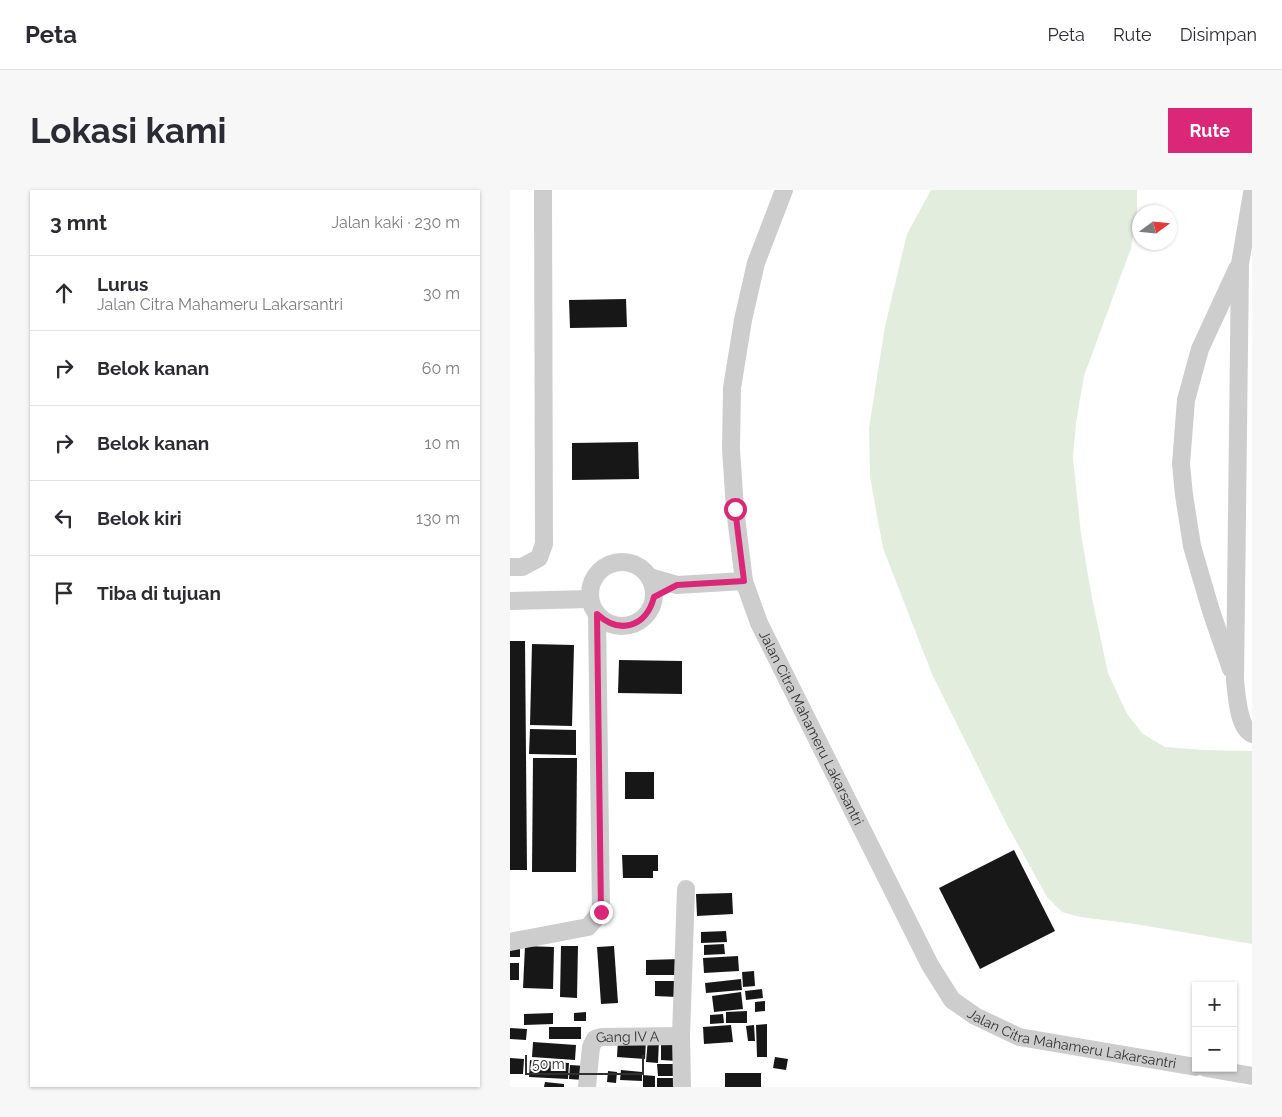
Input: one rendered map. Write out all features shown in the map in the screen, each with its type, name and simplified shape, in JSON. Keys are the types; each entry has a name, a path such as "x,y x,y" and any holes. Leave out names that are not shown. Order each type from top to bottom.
{"street":[{"path":"510,567 522,567 539,558 544,544 543,190"},
{"name":"Jalan Citra Mahameru Lakarsantri","path":"784,190 756,262 743,320 732,388 731,449 735,509 744,581 763,632 926,956 952,1000 975,1016 1019,1037 1192,1066"},
{"path":"1252,193 1240,264 1235,681 1243,725 1252,734"},
{"path":"1235,681 1211,611 1192,546 1181,464 1186,400 1203,340 1240,264"},
{"path":"510,942 588,927 601,912 592,582 604,567 614,562 624,561 643,569 650,577 654,597 651,608 636,623 626,626 615,626 605,621 594,606"},
{"path":"650,577 677,585 744,581"},
{"path":"654,597 677,585"},
{"path":"510,601 594,606"},
{"path":"682,1087 681,1036 686,889"},
{"name":"Gang IV A","path":"586,1087 591,1047 595,1039 602,1037 681,1036"},
{"path":"1229,1072 1252,1076"}],"green space":[{"path":"931,190 1137,190 1137,205 1132,205 1131,248 1084,376 1076,423 1073,458 1081,534 1108,673 1127,714 1143,734 1165,747 1252,751 1252,944 1135,924 1080,917 1062,912 1047,897 1006,823 932,674 883,548 870,477 869,428 885,326 907,234"}],"building":[{"path":"626,299 627,327 570,328 569,300"},
{"path":"638,442 639,479 572,480 572,443"},
{"path":"510,641 525,641 527,870 510,870"},
{"path":"532,644 574,645 572,726 530,725"},
{"path":"619,660 682,661 682,694 618,693"},
{"path":"530,729 576,730 576,755 529,754"},
{"path":"533,758 577,758 576,872 532,872"},
{"path":"625,772 654,772 654,799 625,799"},
{"path":"1014,850 1055,931 980,969 939,888"},
{"path":"622,855 658,855 658,871 653,871 653,878 623,878"},
{"path":"732,893 733,914 697,916 696,894"},
{"path":"726,931 727,942 701,943 701,932"},
{"path":"724,944 725,954 704,955 704,945"},
{"path":"525,946 554,947 553,989 523,988"},
{"path":"561,946 578,946 577,998 560,997"},
{"path":"614,946 618,1003 601,1004 597,947"},
{"path":"510,948 520,948 520,957 510,957"},
{"path":"738,956 739,971 704,973 703,958"},
{"path":"681,959 681,975 646,975 646,960"},
{"path":"510,963 519,963 519,980 510,980"},
{"path":"754,971 755,986 743,987 742,972"},
{"path":"741,979 742,990 706,993 705,983"},
{"path":"655,981 677,981 677,997 655,996"},
{"path":"762,989 763,998 746,1000 745,991"},
{"path":"741,992 743,1009 714,1012 712,996"},
{"path":"765,1001 765,1011 755,1012 755,1002"},
{"path":"747,1011 747,1023 726,1023 726,1012"},
{"path":"586,1012 586,1021 574,1021 574,1013"},
{"path":"553,1013 553,1024 524,1025 524,1014"},
{"path":"723,1014 724,1023 710,1024 710,1015"},
{"path":"767,1024 767,1057 757,1057 756,1025"},
{"path":"731,1025 733,1042 704,1044 703,1027"},
{"path":"754,1025 755,1041 748,1041 746,1026"},
{"path":"549,1027 581,1027 581,1039 549,1039"},
{"path":"510,1028 527,1029 526,1040 510,1039"},
{"path":"618,1039 646,1040 645,1059 617,1057"},
{"path":"648,1039 659,1040 658,1063 646,1062"},
{"path":"661,1040 678,1041 677,1061 661,1060"},
{"path":"533,1042 576,1045 575,1060 532,1057"},
{"path":"775,1057 788,1059 786,1070 773,1068"},
{"path":"510,1058 524,1059 523,1074 510,1074"},
{"path":"530,1060 569,1063 568,1079 529,1077"},
{"path":"657,1064 681,1064 681,1076 658,1076"},
{"path":"570,1065 585,1066 584,1080 569,1079"},
{"path":"621,1070 642,1072 642,1081 620,1080"},
{"path":"608,1071 617,1072 616,1083 607,1082"},
{"path":"725,1073 761,1073 761,1087 725,1087"},
{"path":"643,1075 655,1076 655,1087 643,1087"},
{"path":"657,1078 680,1078 679,1087 657,1087"},
{"path":"545,1082 564,1084 564,1087 544,1087"}],"route":[{"path":"601,912 597,614 615,626 626,626 636,623 645,616 651,608 654,597 677,585 744,581 735,509"}]}
